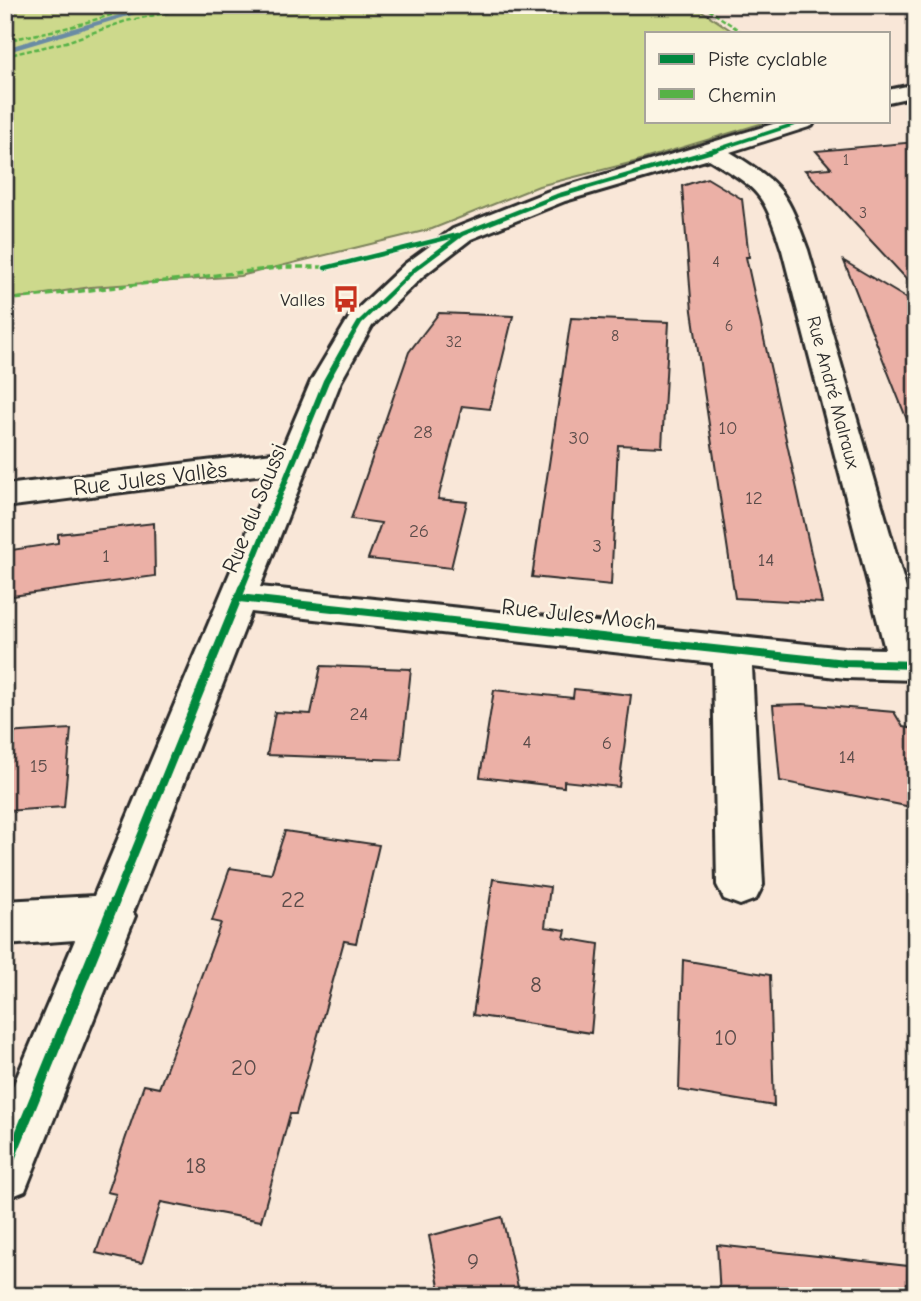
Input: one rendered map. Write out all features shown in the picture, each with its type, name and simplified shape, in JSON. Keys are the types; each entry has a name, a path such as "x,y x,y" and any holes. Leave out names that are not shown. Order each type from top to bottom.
{"street":[{"path":"890,96 916,90"},
{"name":"Rue du Saussi","path":"5,1171 111,916 326,381 360,322 414,270 461,234 557,196 801,122"},
{"name":"Rue André Malraux","path":"712,151 758,179 779,203 795,250 912,665"},
{"name":"Rue Jules Vallès","path":"5,496 295,460"},
{"name":"Rue Jules Moch","path":"239,598 845,663 912,665"},
{"path":"732,650 740,885"},
{"path":"5,923 111,916"}],"green space":[{"path":"5,5 412,5 416,11 498,5 696,7 734,32 645,32 645,122 767,122 634,162 539,186 432,229 240,276 91,287 5,300"}],"building":[{"path":"916,142 916,289 805,170 831,168 816,151"},
{"path":"707,178 742,199 749,257 746,257 822,603 735,598 692,311 682,186"},
{"path":"844,261 916,304 916,434 913,435"},
{"path":"439,313 513,316 490,409 462,406 438,499 467,502 451,568 368,559 381,523 351,519 409,352"},
{"path":"571,318 669,322 662,447 618,445 611,585 532,577"},
{"path":"154,523 155,576 5,597 5,551 58,543 58,534"},
{"path":"321,666 411,669 401,760 267,755 275,712 311,714"},
{"path":"574,689 631,695 619,787 564,781 564,787 480,777 494,690 573,698"},
{"path":"803,704 894,712 903,727 916,729 916,808 780,781 773,705"},
{"path":"71,729 64,807 5,811 5,733"},
{"path":"285,831 379,845 356,943 344,941 296,1114 290,1114 261,1221 161,1202 142,1263 96,1253 116,1194 107,1192 144,1085 159,1088 221,923 212,921 230,868 271,874"},
{"path":"493,879 550,887 545,927 566,930 564,938 599,944 591,1033 473,1015"},
{"path":"683,960 770,975 774,1106 679,1090"},
{"path":"502,1217 520,1296 441,1296 429,1236"},
{"path":"717,1245 908,1266 907,1296 720,1296"}],"waterway":[{"path":"5,51 162,5"}],"marked path":[{"path":"5,41 70,27 145,5"},
{"path":"5,56 66,42 126,21 204,5"},
{"path":"702,5 742,32"},
{"path":"5,300 285,267 329,267"}],"cycle path":[{"path":"5,1171 326,381 360,322 414,270 462,234 557,196 801,122"},
{"path":"325,268 458,235"},
{"path":"239,598 845,663 916,665"}],"place":[{"name":"Valles","path":"346,299"}]}
